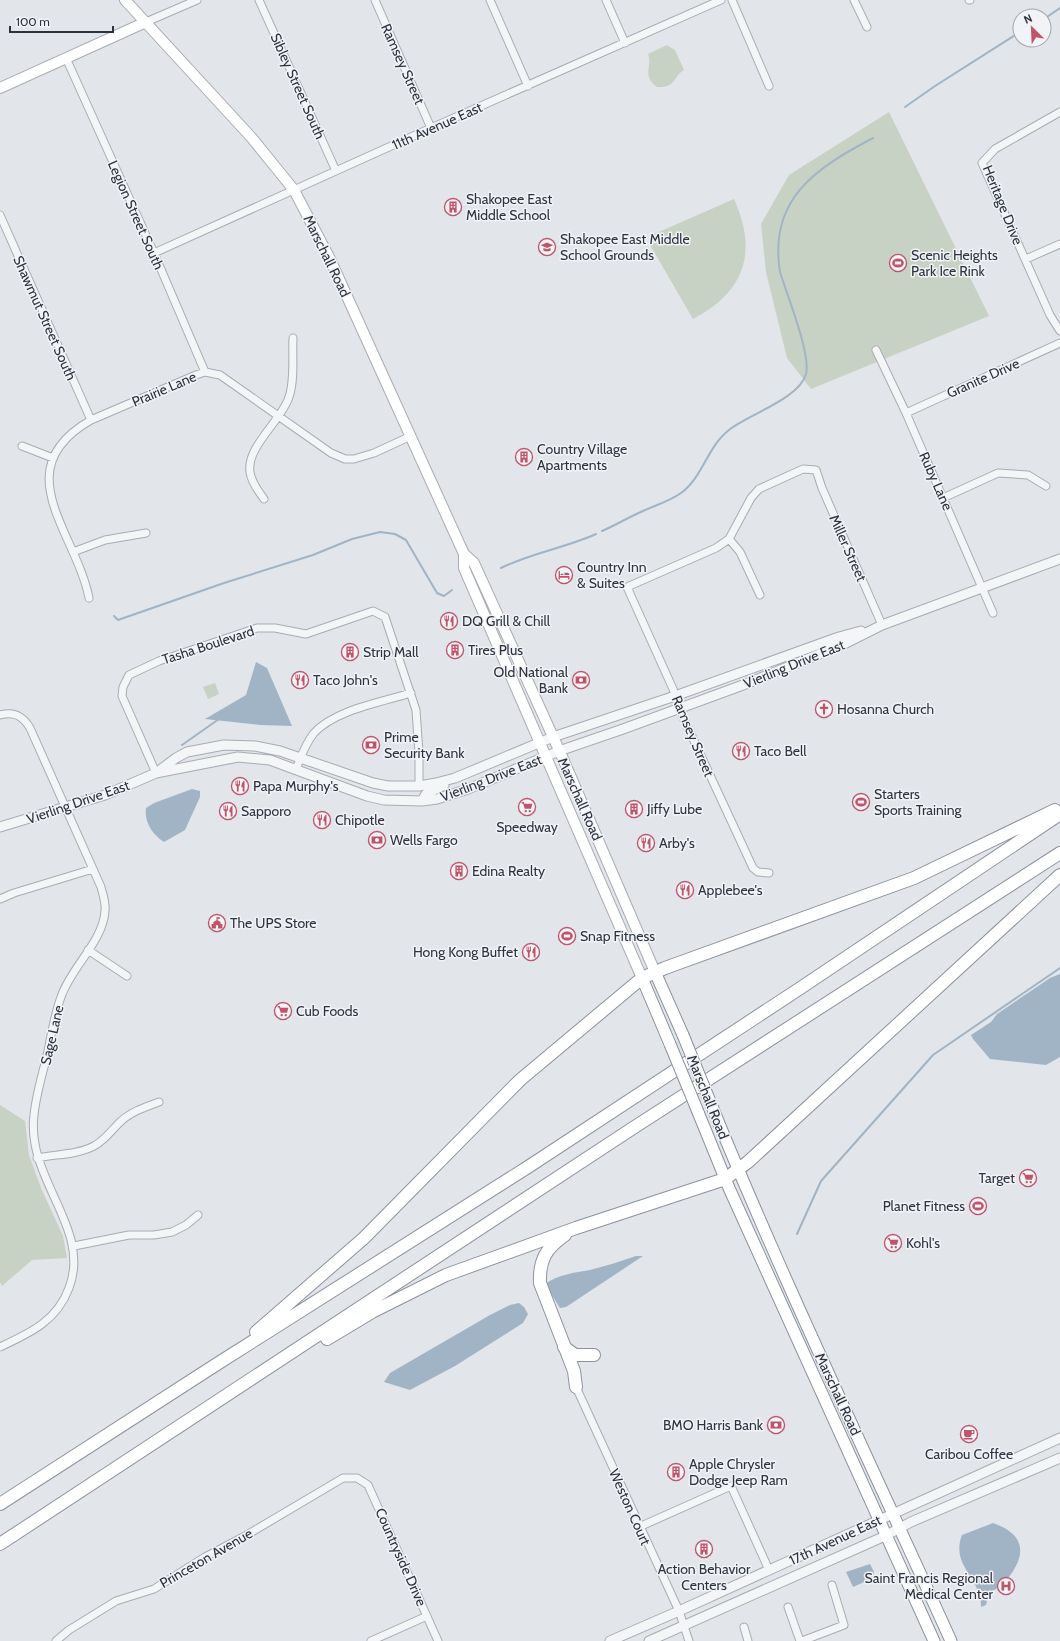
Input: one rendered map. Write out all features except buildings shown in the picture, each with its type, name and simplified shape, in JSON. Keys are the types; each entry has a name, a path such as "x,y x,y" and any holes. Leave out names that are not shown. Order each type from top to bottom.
{"highway":[{"path":"217,1364 284,1309 364,1238 520,1080 642,978 914,878 1060,807"},
{"path":"0,1504 217,1364 528,1167 799,990 1060,814"},
{"path":"0,1544 633,1128 1060,853"},
{"path":"218,1401 372,1312 446,1276 576,1228 725,1179 748,1162 1060,876"},
{"name":"Marschall Road","path":"655,972 683,1035 738,1170 814,1341 951,1641"},
{"name":"Marschall Road","path":"642,978 725,1179 885,1536 934,1641"},
{"path":"576,1228 555,1242 542,1260 539,1270 540,1283 574,1371 576,1387"},
{"path":"564,1347 575,1355 594,1355"}],"main road":[{"name":"Marschall Road","path":"125,0 251,137 294,190 330,259 464,554 474,563 553,737 655,972"},
{"path":"0,88 146,22"},
{"name":"Marschall Road","path":"464,554 464,568 642,978"}],"street":[{"path":"146,22 197,0"},
{"name":"Sibley Street South","path":"259,0 336,171"},
{"name":"Ramsey Street","path":"375,0 432,128"},
{"path":"490,0 528,86"},
{"path":"606,0 625,43"},
{"name":"11th Avenue East","path":"154,253 721,0"},
{"path":"732,0 769,86"},
{"path":"854,0 866,27"},
{"name":"Legion Street South","path":"66,58 206,372"},
{"name":"Heritage Drive","path":"1060,112 995,149 982,163 1050,315 1060,331"},
{"name":"Shawmut Street South","path":"0,216 91,420"},
{"path":"1026,259 1060,244"},
{"path":"264,499 252,480 249,464 256,448 286,404 290,395 293,338"},
{"name":"Granite Drive","path":"906,413 1060,343"},
{"name":"Ruby Lane","path":"876,350 906,413 993,613"},
{"name":"Prairie Lane","path":"89,598 83,575 55,511 50,493 50,475 53,458 59,446 78,427 91,420 185,379 206,372 220,375 331,453 345,459 362,458 410,436"},
{"path":"22,446 53,458"},
{"name":"Miller Street","path":"729,539 750,498 759,489 803,469 816,470 822,488 882,625"},
{"path":"943,498 998,473 1028,474 1046,486"},
{"path":"73,552 105,540 146,533"},
{"path":"729,539 740,552 760,595"},
{"name":"Ramsey Street","path":"729,539 716,548 627,587 753,868 758,872 769,873"},
{"name":"Vierling Drive East","path":"156,773 176,758 187,752 224,745 255,746 280,751 373,783 388,786 419,786 455,778 539,742 675,696 839,637 882,625 1060,559"},
{"name":"Tasha Boulevard","path":"156,773 122,696 123,687 129,675 160,661 257,628 275,628 306,634 373,611 385,618 416,710 420,753 419,786"},
{"name":"Vierling Drive East","path":"0,827 89,801 156,773 238,757 270,760 367,796 384,800 422,801 437,799 468,790 559,751 743,685 842,645 882,625"},
{"path":"296,769 312,736 329,721 347,713 411,693"},
{"name":"Sage Lane","path":"0,715 13,713 22,718 30,728 101,887 105,911 97,936 67,983 57,1009 34,1114 33,1137 37,1158 66,1223 74,1246 75,1259 72,1282 62,1305 53,1316 36,1330 0,1347"},
{"path":"422,801 426,794 455,778"},
{"path":"0,899 14,893 93,869"},
{"path":"88,950 127,976"},
{"path":"37,1158 76,1152 95,1145 127,1116 136,1110 160,1102"},
{"path":"74,1246 129,1234 154,1235 172,1232 186,1225 198,1215"},
{"name":"Weston Court","path":"576,1387 679,1612 689,1641"},
{"name":"17th Avenue East","path":"610,1641 679,1612 1060,1438"},
{"name":"17th Avenue East","path":"649,1641 1060,1458"},
{"name":"Princeton Avenue","path":"56,1641 69,1630 116,1601 154,1589 205,1557 245,1536 326,1487 343,1478 357,1478"},
{"name":"Countryside Drive","path":"357,1478 368,1485 438,1641"},
{"path":"639,1527 731,1486 769,1570"},
{"path":"788,1607 801,1641 844,1625 832,1584"},
{"path":"370,1641 427,1616"},
{"path":"744,1627 748,1641"}],"green space":[{"path":"667,45 675,50 684,70 668,86 657,87 652,83 648,74 648,54"},
{"path":"889,112 989,316 811,389 787,358 766,272 761,224 789,175"},
{"path":"734,199 741,218 745,236 745,253 742,269 735,283 725,296 711,308 693,319 649,243 652,235"},
{"path":"215,683 219,694 208,699 203,687"},
{"path":"0,1105 25,1121 29,1155 41,1188 63,1236 67,1258 32,1260 2,1286 0,1282"}],"water":[{"path":"256,662 267,668 292,726 260,725 205,719 246,695"},
{"path":"192,789 200,791 200,797 185,830 164,842 150,827 146,818 146,808 154,803"},
{"path":"1060,974 1060,1057 1046,1065 990,1059 971,1035 991,1022 997,1014 1050,978"},
{"path":"636,1256 643,1256 566,1307 560,1308 545,1284 561,1276 590,1270"},
{"path":"519,1303 524,1307 528,1314 523,1323 455,1366 410,1390 384,1382 390,1373 490,1315 510,1305"},
{"path":"993,1523 1004,1528 1018,1540 1020,1555 1017,1564 1005,1582 989,1594 986,1605 981,1607 977,1588 963,1564 959,1546 962,1535"},
{"path":"870,1564 874,1572 873,1578 853,1587 846,1572"}],"waterway":[{"path":"1052,14 1060,8"},
{"path":"905,107 1012,37"},
{"path":"602,531 677,496 695,479 715,445 729,430 784,398 802,383 806,374 807,365 798,324 780,272 778,247 781,224 789,205 815,174 852,149 873,138"},
{"path":"114,616 118,620 224,583 313,555 352,539 380,532 395,534 406,540 437,593 444,596 452,590"},
{"path":"501,568 524,558 596,534"},
{"path":"182,745 219,719"},
{"path":"797,1234 821,1181 933,1055 1060,968"}],"place":[{"name":"Shakopee East Middle School","path":"453,207"},
{"name":"Shakopee East Middle School Grounds","path":"547,247"},
{"name":"Scenic Heights Park Ice Rink","path":"898,263"},
{"name":"Country Village Apartments","path":"524,457"},
{"name":"Country Inn & Suites","path":"564,575"},
{"name":"DQ Grill & Chill","path":"449,621"},
{"name":"Tires Plus","path":"455,650"},
{"name":"Strip Mall","path":"350,652"},
{"name":"Taco John's","path":"300,680"},
{"name":"Old National Bank","path":"581,680"},
{"name":"Hosanna Church","path":"824,709"},
{"name":"Prime Security Bank","path":"371,745"},
{"name":"Taco Bell","path":"741,751"},
{"name":"Papa Murphy's","path":"240,786"},
{"name":"Starters Sports Training","path":"861,802"},
{"name":"Speedway","path":"527,807"},
{"name":"Jiffy Lube","path":"634,809"},
{"name":"Sapporo","path":"228,811"},
{"name":"Chipotle","path":"322,820"},
{"name":"Wells Fargo","path":"377,840"},
{"name":"Arby's","path":"646,843"},
{"name":"Edina Realty","path":"459,871"},
{"name":"Applebee's","path":"685,890"},
{"name":"The UPS Store","path":"217,923"},
{"name":"Snap Fitness","path":"567,936"},
{"name":"Hong Kong Buffet","path":"531,952"},
{"name":"Cub Foods","path":"283,1011"},
{"name":"Target","path":"1028,1178"},
{"name":"Planet Fitness","path":"978,1206"},
{"name":"Kohl's","path":"893,1243"},
{"name":"BMO Harris Bank","path":"776,1425"},
{"name":"Caribou Coffee","path":"969,1434"},
{"name":"Apple Chrysler Dodge Jeep Ram","path":"676,1472"},
{"name":"Action Behavior Centers","path":"704,1549"},
{"name":"Saint Francis Regional Medical Center","path":"1006,1586"}]}
